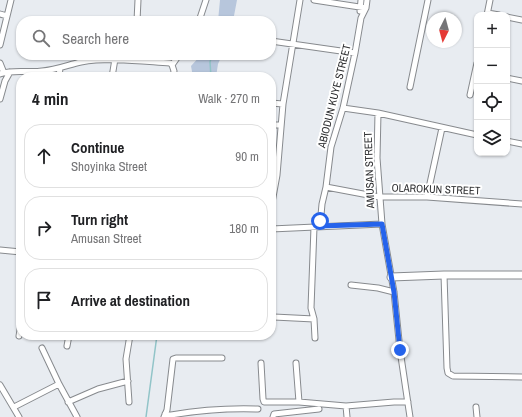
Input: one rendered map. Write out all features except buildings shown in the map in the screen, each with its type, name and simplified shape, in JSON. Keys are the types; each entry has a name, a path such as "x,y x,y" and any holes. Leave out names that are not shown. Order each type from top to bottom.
{"street":[{"path":"0,45 11,0"},
{"path":"137,16 138,0"},
{"path":"201,16 206,0"},
{"path":"276,180 283,104 300,0"},
{"path":"314,0 366,8"},
{"path":"360,0 367,0"},
{"name":"ABIODUN KUYE STREET","path":"320,226 331,147 343,108 355,53 361,18 360,0"},
{"name":"ABIODUN KUYE STREET","path":"361,18 366,8 367,0"},
{"path":"410,87 428,0"},
{"path":"487,12 490,0"},
{"path":"0,14 7,16"},
{"path":"510,18 522,20"},
{"path":"276,42 355,53"},
{"path":"0,63 2,74 10,72 42,71 81,62 104,60"},
{"path":"113,72 115,60"},
{"path":"148,60 170,63 174,72"},
{"path":"172,66 176,60"},
{"path":"60,68 60,72"},
{"path":"0,99 5,81 10,72"},
{"path":"510,79 522,81"},
{"path":"470,95 474,80"},
{"path":"276,103 283,104"},
{"path":"343,108 378,113 474,134"},
{"name":"AMUSAN STREET","path":"378,113 377,141 382,224 394,292 410,417"},
{"path":"276,126 281,126"},
{"path":"427,197 442,128"},
{"path":"510,142 522,144"},
{"name":"OLAROKUN STREET","path":"326,187 380,197 427,197 522,204"},
{"path":"276,229 382,224"},
{"path":"314,227 311,308 314,319 315,338"},
{"path":"0,250 16,252"},
{"path":"444,275 448,373 453,376 522,377"},
{"path":"391,277 522,275"},
{"path":"351,285 378,288 394,292"},
{"path":"276,317 314,319"},
{"path":"67,346 68,340"},
{"path":"129,340 126,359 129,402"},
{"path":"42,348 76,417"},
{"path":"222,358 173,359 164,416 205,410 237,408 258,409"},
{"path":"296,362 299,402"},
{"path":"261,363 264,402 299,402 346,406 358,404 408,402"},
{"path":"68,402 98,389 128,381"},
{"path":"14,407 59,384"},
{"path":"0,385 19,417"},
{"path":"346,406 348,417"},
{"path":"476,407 477,417"},
{"path":"272,417 274,414 319,409"}],"shaded area":[{"path":"220,0 237,0 234,16 218,16"},
{"path":"196,60 220,60 217,72 192,72 191,66"}],"waterway":[{"path":"211,60 211,72"},
{"path":"146,417 156,340"}],"route":[{"path":"320,221 320,226 382,224 394,292 400,350"}]}
